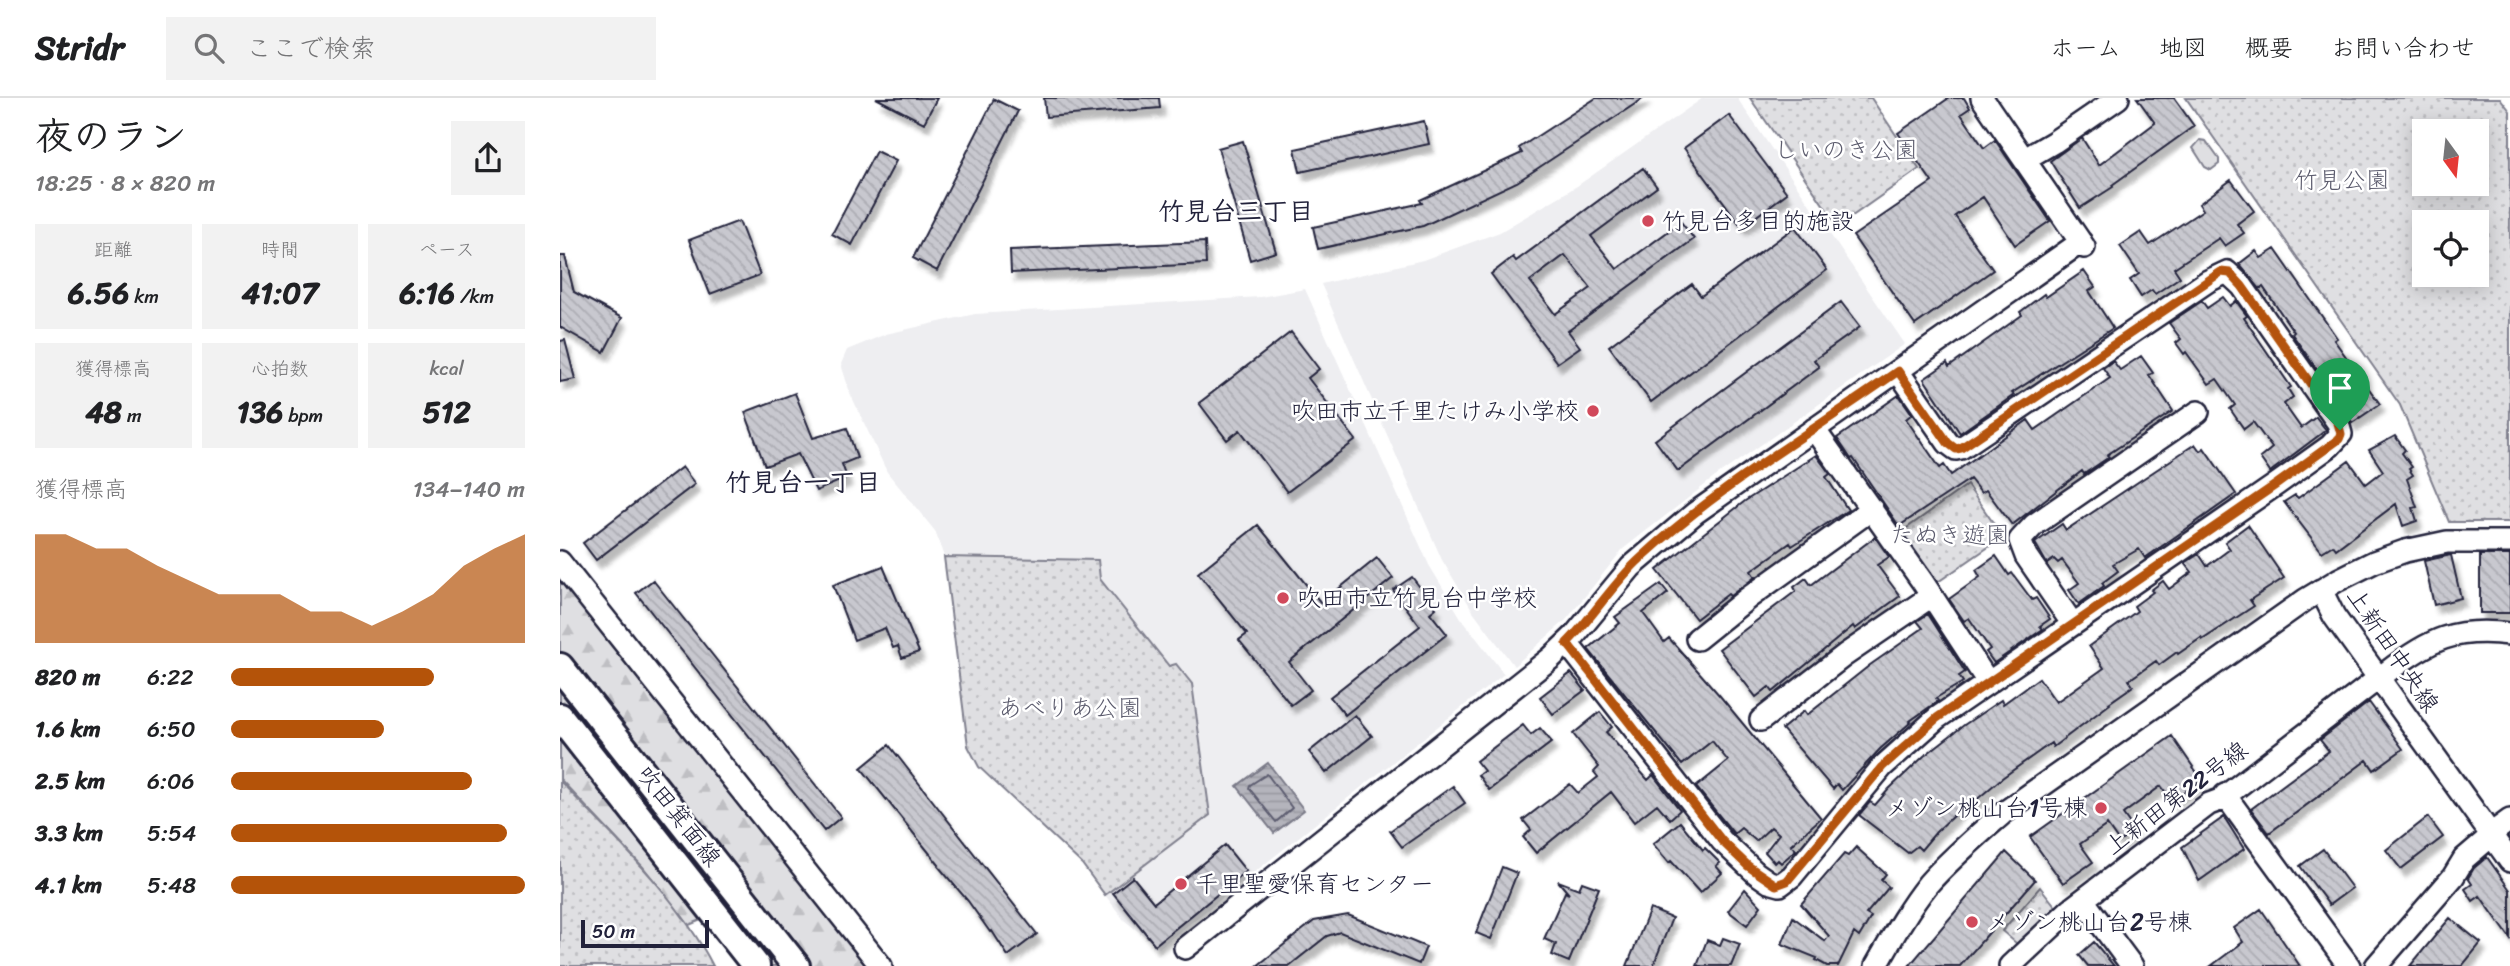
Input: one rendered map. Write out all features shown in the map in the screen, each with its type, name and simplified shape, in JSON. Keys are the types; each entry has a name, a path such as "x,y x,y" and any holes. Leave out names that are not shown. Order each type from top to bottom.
{"main road":[{"name":"吹田箕面線","path":"560,667 796,966"},
{"name":"吹田箕面線","path":"560,717 756,966"}],"street":[{"path":"1185,948 1567,643 1626,573 1657,544 1727,488 2083,244 1982,98"},
{"path":"2025,159 2118,98"},
{"path":"1567,643 1722,841 1748,866 1776,885 1784,884 1889,761 1937,718 2330,446 2341,434 2333,415 2242,286 2227,272 2208,281 1961,448 1956,449 1948,443 1898,371"},
{"path":"2072,624 2026,556 2021,537 2199,412"},
{"path":"1814,429 1872,509 1988,681"},
{"path":"1697,639 1748,598 1872,509"},
{"path":"1876,966 1928,885 1968,843 2002,814 2321,590 2374,562 2405,551 2446,542 2510,542"},
{"path":"560,562 881,966"},
{"name":"上新田中央線","path":"2321,590 2342,610 2383,675 2502,832 2510,861"},
{"path":"1761,720 1835,662 1930,597"},
{"name":"上新田第22号線","path":"2010,966 2083,900 2383,675 2433,641 2477,631 2510,634"},
{"path":"2225,795 2349,966"},
{"path":"2376,966 2453,877 2464,859 2502,832"},
{"path":"2083,900 2132,966"}],"shaded area":[{"name":"吹田市立千里たけみ小学校","path":"1703,98 1737,98 1905,344 1715,477 1623,549 1566,620 1514,666 1473,611 1442,560 1321,284 1423,260 1500,232 1577,186"},
{"name":"吹田市立竹見台中学校","path":"1305,289 1429,565 1461,618 1504,674 1159,948 1124,920 1105,895 1210,815 1169,666 1100,579 1098,560 944,557 935,531 887,472 850,393 841,364 847,350 886,334 975,314 1260,297"}],"green space":[{"name":"しいのき公園","path":"1750,98 1871,98 1919,169 1838,226"},
{"name":"竹見公園","path":"2186,98 2500,98 2510,111 2510,522 2449,522 2400,405"},
{"path":"2200,140 2206,141 2219,159 2219,164 2211,170 2205,167 2193,148"},
{"name":"たぬき遊園","path":"1967,485 2003,537 1932,586 1897,535"},
{"name":"あべりあ公園","path":"944,557 1098,560 1100,579 1169,666 1176,664 1192,684 1210,815 1105,895 1082,864 979,767 968,746"},
{"path":"560,575 871,966 808,966 560,652"},
{"path":"560,683 780,962 775,966 768,966 560,704"},
{"path":"560,733 706,918 689,925 643,867 560,779"},
{"path":"560,781 663,891 682,915 713,966 560,966"},
{"path":"2040,887 2056,907 2017,944 2002,931"}],"water":[{"path":"1268,763 1304,810 1274,833 1237,786"}],"building":[{"path":"876,98 937,98 924,123"},
{"path":"1044,98 1159,98 1160,108 1046,117"},
{"path":"1596,98 1644,98 1517,182 1423,226 1318,249 1313,227 1422,203 1420,200 1522,153 1519,148"},
{"path":"1949,98 1964,98 1970,108 1961,114 1984,148 1995,140 2050,221 2015,245 1983,197 1955,216 1993,270 1915,325 1853,236 1932,182 1898,133"},
{"path":"2137,98 2174,98 2194,126 2112,185 2113,187 2080,208 2050,161 2082,138 2099,165 2155,123"},
{"path":"994,99 1018,111 937,271 913,258"},
{"path":"1729,115 1787,193 1742,227 1684,148"},
{"path":"1424,121 1429,144 1300,172 1295,149"},
{"path":"1243,141 1276,252 1250,260 1218,148"},
{"path":"876,151 896,161 852,245 832,234"},
{"path":"1643,168 1657,187 1591,236 1617,269 1681,222 1694,239 1568,331 1580,347 1557,363 1491,274 1513,257 1516,261","holes":["1565,255 1591,288 1555,314 1530,281"]},
{"path":"2231,180 2254,211 2237,224 2244,233 2225,246 2219,238 2174,268 2180,277 2155,294 2152,290 2141,297 2130,280 2139,274 2120,246 2141,232 2150,245 2203,210 2199,204"},
{"path":"739,221 760,275 710,294 689,240"},
{"path":"1795,227 1827,270 1651,402 1609,346 1692,284 1701,296"},
{"path":"1205,242 1206,264 1011,273 1010,250"},
{"path":"2275,249 2337,338 2334,340 2380,404 2352,423 2342,405 2350,399 2334,375 2325,381 2263,287 2260,289 2239,264 2256,251 2261,258"},
{"path":"560,256 565,256 574,292 622,318 604,352 560,327"},
{"path":"2084,271 2095,287 2089,291 2113,328 2012,393 2014,395 1960,433 1924,379 1947,363 1949,367 2022,315 2020,312 2044,294 2046,297"},
{"path":"2223,297 2230,306 2236,301 2247,316 2244,318 2291,387 2288,389 2293,397 2284,404 2301,428 2316,417 2326,430 2270,472 2260,458 2272,448 2253,422 2244,429 2230,409 2235,405 2217,379 2209,384 2186,352 2184,354 2176,343 2181,339 2169,323 2202,301 2207,308"},
{"path":"1841,302 1860,327 1814,360 1819,367 1678,471 1655,440"},
{"path":"1291,332 1319,369 1308,378 1356,440 1287,492 1240,430 1227,440 1199,403"},
{"path":"565,340 575,379 560,382 560,341"},
{"path":"2141,356 2153,373 2149,375 2173,411 2107,455 2109,457 2084,474 2082,471 2012,525 1986,490 1981,493 1970,479 1899,526 1837,438 1899,395 1912,414 1906,419 1940,468 1944,465 1951,475 2028,420 2035,430 2110,378 2103,368 2113,361 2120,370"},
{"path":"795,393 813,438 847,428 857,458 842,464 847,478 816,491 798,454 765,466 745,412"},
{"path":"2395,436 2412,467 2409,469 2413,475 2407,479 2417,507 2413,508 2417,521 2403,526 2396,504 2336,549 2333,545 2322,552 2284,502 2295,495 2298,498 2349,461 2366,484 2383,471 2369,450"},
{"path":"2195,444 2200,451 2204,448 2236,494 2145,558 2139,549 2113,564 2118,571 2102,583 2104,586 2079,604 2069,590 2079,583 2062,560 2058,563 2054,559 2047,564 2035,543 2062,524 2066,530"},
{"path":"1816,455 1830,474 1826,477 1848,510 1792,546 1790,543 1751,571 1755,577 1696,619 1657,570 1745,501"},
{"path":"682,467 695,484 596,560 583,543"},
{"path":"1258,525 1321,603 1377,558 1393,578 1289,662 1311,690 1291,705 1239,640 1247,634 1198,573"},
{"path":"2248,525 2284,578 2250,600 2254,606 2202,640 2201,638 2159,665 2156,661 2129,680 2133,686 2053,747 2051,743 1974,802 1971,799 1921,850 1917,846 1908,853 1859,815 1870,802 1875,805 1924,756 2001,700 2003,704 2039,678 2056,702 2104,668 2089,646 2137,611 2134,606 2163,581 2169,589 2192,572 2185,563 2199,554 2207,566 2230,549 2225,542"},
{"path":"1875,537 1889,557 1877,565 1900,596 1855,629 1853,626 1773,692 1769,687 1756,697 1719,649 1796,591 1794,587 1806,578 1811,585"},
{"path":"2451,555 2461,598 2434,605 2424,561"},
{"path":"2480,555 2510,555 2510,613 2480,613"},
{"path":"1996,556 2032,600 2036,598 2050,619 2040,626 2043,629 1994,663 1986,652 1990,649 1969,618 1964,621 1949,599 1980,577 1976,570"},
{"path":"883,566 919,652 902,658 898,646 893,648 885,628 854,640 833,585"},
{"path":"1412,577 1436,608 1430,613 1447,634 1345,715 1330,697 1420,626 1393,590"},
{"path":"653,580 841,817 824,831 636,593"},
{"path":"1661,584 1668,593 1643,613 1664,642 1669,638 1720,696 1821,818 1791,845 1796,850 1781,863 1778,860 1775,863 1765,852 1779,834 1771,827 1756,841 1741,828 1734,834 1696,787 1728,761 1712,741 1682,765 1588,649 1620,623 1615,617"},
{"path":"1928,614 1965,672 1959,676 1963,682 1936,698 1938,701 1910,721 1842,790 1837,784 1833,789 1782,729 1804,711 1807,715 1870,665 1923,628 1917,621"},
{"path":"1571,673 1585,690 1553,714 1540,697"},
{"path":"2369,702 2403,749 2374,770 2367,760 2269,833 2251,809 2329,751 2320,740"},
{"path":"1600,712 1612,727 1606,732 1648,780 1653,775 1680,810 1670,819 1657,804 1634,822 1611,792 1536,853 1523,837 1531,830 1523,820 1570,784 1578,793 1598,777 1594,772 1599,767 1573,734"},
{"path":"1355,715 1372,736 1326,773 1309,752"},
{"path":"1523,725 1531,735 1540,728 1552,742 1489,790 1478,775 1484,771 1476,761"},
{"name":"メゾン桃山台1号棟","path":"2172,736 2202,780 2172,801 2161,786 2123,814 2135,831 2119,842 2107,825 2080,844 2093,862 2063,883 2030,837"},
{"path":"889,745 1037,934 1008,956 992,931 990,932 861,768"},
{"path":"1453,786 1465,803 1402,847 1390,831"},
{"path":"2224,817 2244,849 2199,881 2182,847"},
{"path":"2428,817 2443,837 2401,869 2386,850"},
{"path":"1680,822 1703,850 1705,848 1720,863 1716,866 1722,873 1700,893 1653,844"},
{"path":"1225,845 1246,871 1155,945 1113,893 1133,877 1154,903"},
{"path":"1856,847 1886,874 1881,880 1889,887 1866,914 1871,917 1859,937 1854,933 1838,966 1827,966 1816,960 1817,958 1782,944 1793,917 1825,941 1829,936 1801,904 1844,854 1848,856"},
{"path":"2323,849 2352,888 2329,905 2300,866"},
{"name":"メゾン桃山台2号棟","path":"2006,852 2035,880 1960,966 1909,966"},
{"path":"2487,857 2510,890 2510,938 2480,896 2473,901 2465,889 2472,884 2468,878 2474,868"},
{"path":"1502,867 1517,873 1491,939 1476,933"},
{"path":"1558,881 1579,889 1582,882 1599,888 1569,962 1552,955 1556,944 1544,939 1565,892 1569,894"},
{"path":"1745,889 1761,906 1747,925 1728,911"},
{"path":"1650,909 1672,918 1653,966 1627,966"},
{"path":"2261,909 2300,966 2211,966 2243,942 2234,928"},
{"path":"1348,915 1426,947 1419,964 1340,932 1327,936 1289,966 1257,966 1314,921"},
{"path":"2450,918 2481,943 2462,966 2410,966"},
{"path":"1723,938 1740,944 1731,966 1697,966 1707,940 1720,945"},
{"path":"2094,942 2114,966 2088,966 2079,955"}],"place":[{"name":"竹見台多目的施設","path":"1648,221"},
{"name":"吹田市立千里たけみ小学校","path":"1593,411"},
{"name":"吹田市立竹見台中学校","path":"1283,598"},
{"name":"メゾン桃山台1号棟","path":"2101,808"},
{"name":"千里聖愛保育センター","path":"1181,884"},
{"name":"メゾン桃山台2号棟","path":"1972,922"}],"district":[{"name":"竹見台三丁目","path":"1236,211"},
{"name":"竹見台一丁目","path":"803,482"}],"route":[{"path":"2221,272 2230,273 2236,278 2338,423 2340,430 2339,439 2330,446 1937,718 1882,767 1784,884 1776,885 1756,873 1722,841 1567,643 1626,573 1657,544 1727,488 1898,371 1948,443 1956,449 1961,448 2221,272"}]}
